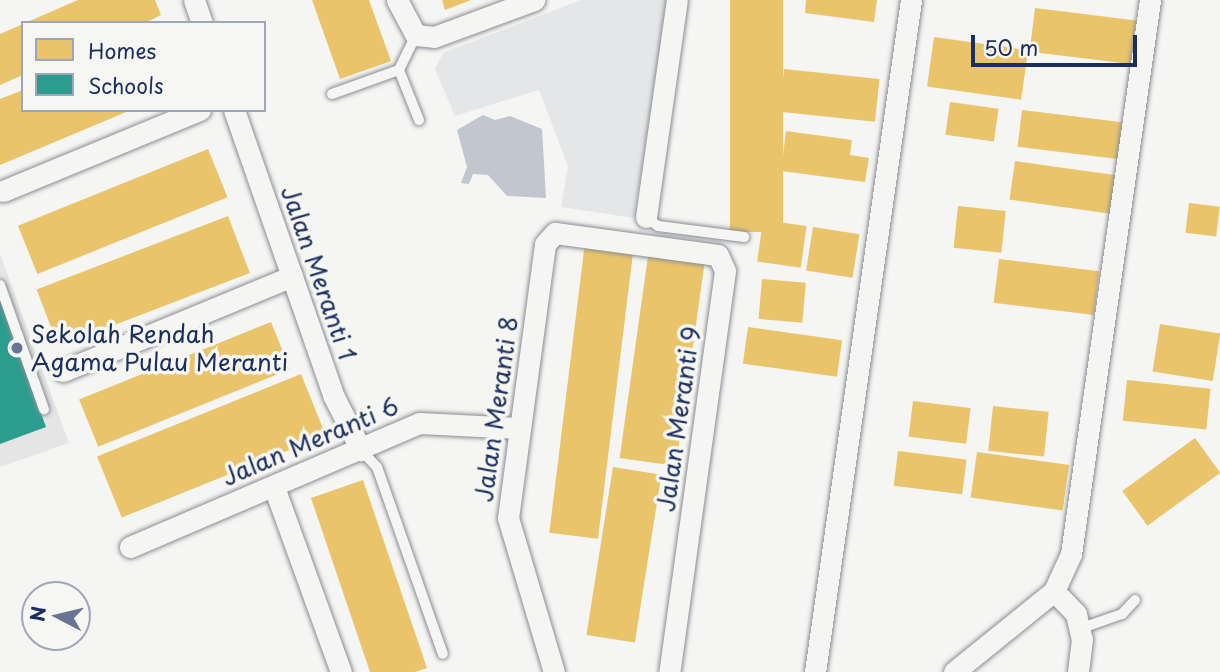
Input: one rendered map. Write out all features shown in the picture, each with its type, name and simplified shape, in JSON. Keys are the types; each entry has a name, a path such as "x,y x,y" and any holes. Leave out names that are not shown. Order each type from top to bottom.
{"street":[{"path":"194,0 201,21"},
{"path":"397,0 416,35 434,37 534,0"},
{"path":"646,217 677,0"},
{"path":"815,672 911,0"},
{"path":"1078,672 1069,609 1071,554 1150,0"},
{"path":"3,191 195,112"},
{"name":"Jalan Meranti 1","path":"234,112 333,395 361,450"},
{"name":"Jalan Meranti 8","path":"554,672 508,518 518,428 545,244 555,233 637,244"},
{"name":"Jalan Meranti 9","path":"637,244 718,256 725,271 669,672"},
{"path":"63,371 292,276"},
{"name":"Jalan Meranti 6","path":"130,547 361,450 420,422 441,420 518,428"},
{"path":"274,487 341,672"},
{"path":"954,672 1069,609"}],"lane":[{"path":"332,94 399,70 416,35"},
{"path":"399,70 419,120"},
{"path":"646,217 658,226 744,237"},
{"path":"0,285 44,409"},
{"path":"361,450 377,467 443,654"},
{"path":"1069,609 1122,614 1135,600"}],"shaded area":[{"path":"581,0 667,0 634,218 561,207 568,166 539,90 455,116 435,69 443,53"},
{"path":"483,115 495,120 510,116 542,129 546,198 507,196 488,175 473,174 469,184 461,183 467,167 457,130"},
{"name":"Sekolah Rendah Agama Pulau Meranti","path":"0,254 69,443 0,467"}],"building: Homes":[{"path":"78,0 155,0 161,15 149,21 30,21"},
{"path":"312,0 369,0 391,61 340,79"},
{"path":"442,0 471,0 445,10"},
{"path":"730,0 783,0 783,232 730,232"},
{"path":"806,0 877,0 874,22 805,13"},
{"path":"1035,8 1136,20 1131,64 1030,52"},
{"path":"21,25 21,76 0,85 0,34"},
{"path":"934,37 1028,50 1021,100 927,87"},
{"path":"784,69 879,79 875,122 780,112"},
{"path":"21,91 21,112 126,112 0,165 0,99"},
{"path":"950,102 999,109 994,141 945,135"},
{"path":"1022,110 1122,122 1118,159 1017,147"},
{"path":"786,131 852,140 850,155 869,158 865,182 781,171"},
{"path":"208,149 227,197 37,274 18,226"},
{"path":"1015,161 1116,175 1111,214 1010,200"},
{"path":"1189,203 1220,207 1216,237 1185,233"},
{"path":"958,206 1006,211 1001,253 954,248"},
{"path":"228,216 250,273 58,346 37,289"},
{"path":"763,220 807,226 801,268 757,262"},
{"path":"813,227 859,234 853,278 806,270"},
{"path":"585,242 634,248 598,539 549,533"},
{"path":"649,249 705,257 676,466 620,458"},
{"path":"999,259 1099,271 1094,315 994,303"},
{"path":"762,279 806,283 802,323 759,319"},
{"path":"271,322 290,369 98,447 79,400"},
{"path":"1160,324 1220,334 1213,381 1152,371"},
{"path":"748,327 842,340 837,377 743,364"},
{"path":"301,374 326,435 122,518 97,456"},
{"path":"1127,380 1211,389 1206,430 1123,421"},
{"path":"913,401 971,408 966,444 909,437"},
{"path":"993,406 1049,412 1044,457 988,451"},
{"path":"1195,438 1220,473 1147,526 1122,491"},
{"path":"898,451 966,459 962,494 894,486"},
{"path":"977,452 1069,465 1063,510 971,498"},
{"path":"613,467 661,475 635,643 586,635"},
{"path":"363,480 427,668 415,672 370,672 311,498"}],"building: Schools":[{"path":"0,299 46,427 0,444"}],"place":[{"name":"Sekolah Rendah Agama Pulau Meranti","path":"17,348"}]}
